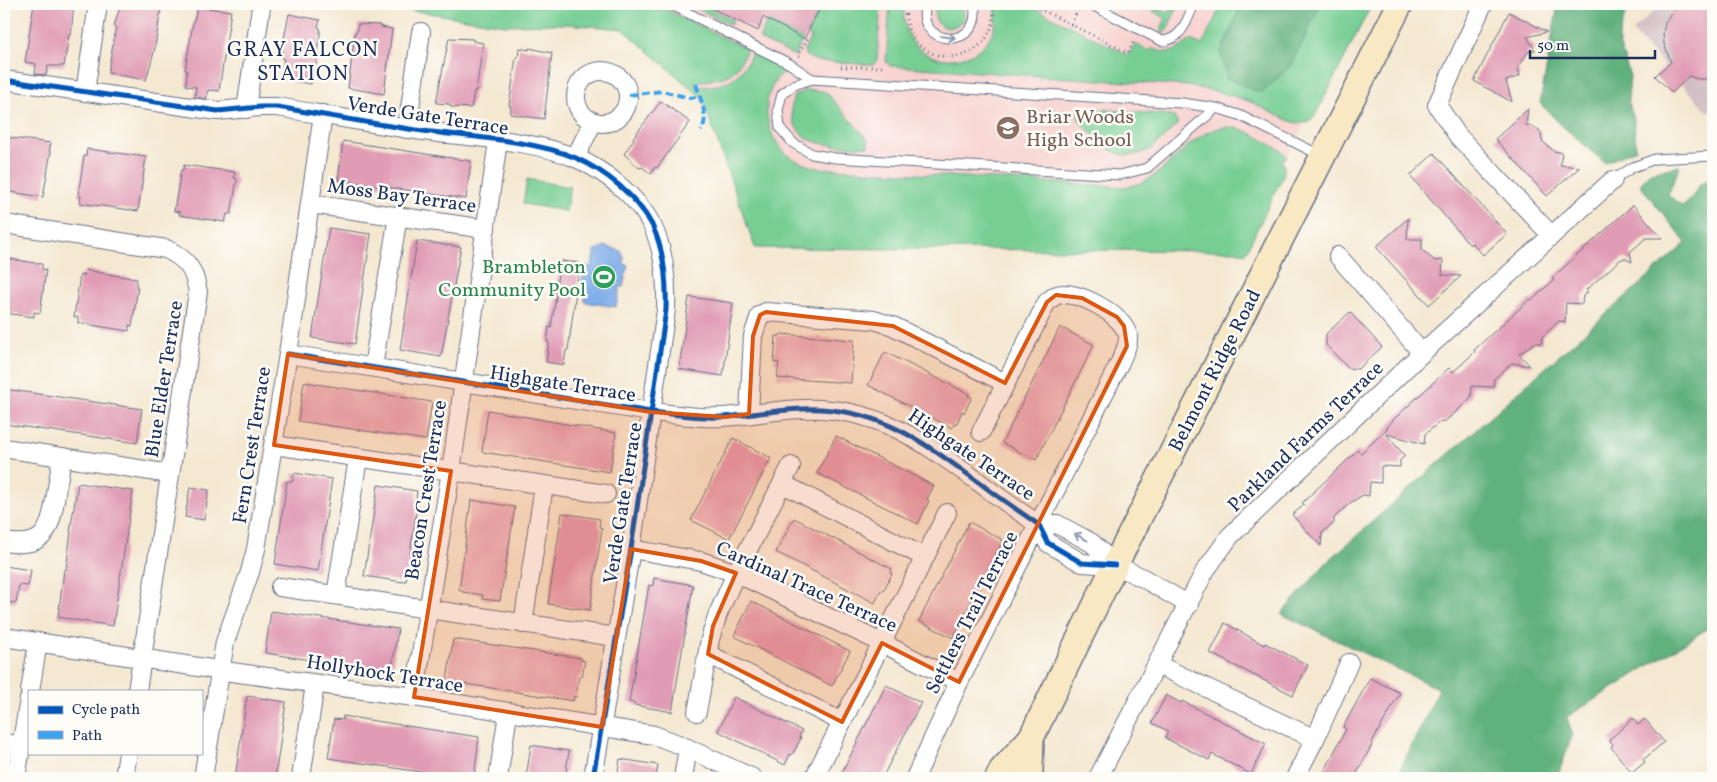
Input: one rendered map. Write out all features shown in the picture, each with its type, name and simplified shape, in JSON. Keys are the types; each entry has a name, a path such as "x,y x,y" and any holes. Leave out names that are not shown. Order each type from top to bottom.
{"main road":[{"name":"Belmont Ridge Road","path":"998,778 1002,770 1031,738 1116,565 1400,4"},
{"name":"Belmont Ridge Road","path":"1027,778 1030,772 1031,738"}],"street":[{"path":"85,92 98,4"},
{"path":"1483,4 1437,105 1458,136 1551,235"},
{"path":"246,109 261,7"},
{"path":"407,129 421,32"},
{"name":"Verde Gate Terrace","path":"4,80 218,111 277,107 407,129 536,147 575,158 615,181 633,198 651,224 658,245 667,291 666,310 632,548 593,778"},
{"name":"Fern Crest Terrace","path":"203,778 225,642 250,572 256,549 274,445 323,114"},
{"path":"575,158 593,122"},
{"name":"Beacon Crest Terrace","path":"414,698 464,382 498,141"},
{"name":"Parkland Farms Terrace","path":"1098,778 1206,572 1230,536 1422,353 1613,180"},
{"name":"Moss Bay Terrace","path":"311,204 486,229"},
{"path":"373,367 398,216"},
{"name":"Blue Elder Terrace","path":"4,224 166,249 179,256 190,266 196,278 198,292 137,690"},
{"path":"1338,256 1422,353"},
{"name":"Settlers Trail Terrace","path":"915,778 959,682 1127,346 1128,336 1124,326 1117,317 1100,306 1068,294 1056,295 1044,308 981,432"},
{"path":"749,414 753,336 760,315 766,312 874,320 894,326 1005,383"},
{"name":"Highgate Terrace","path":"288,354 651,412 709,417 781,409 821,409 870,417 896,428 931,447 1039,525 1057,524 1092,543 1116,565 1143,578 1189,605"},
{"path":"274,445 606,494"},
{"path":"4,448 170,474"},
{"path":"4,542 26,544 37,540 46,533 52,522 62,457"},
{"path":"336,595 358,458"},
{"path":"697,712 713,626 736,573 791,466"},
{"path":"783,484 924,557"},
{"path":"523,624 544,486"},
{"path":"814,776 947,513"},
{"name":"Cardinal Trace Terrace","path":"632,548 702,561 736,573 959,682"},
{"path":"280,587 616,638"},
{"name":"Hollyhock Terrace","path":"4,636 654,736 688,748 753,778"},
{"path":"30,690 38,642"},
{"path":"708,654 842,722"},
{"path":"1295,778 1315,739 1349,663"},
{"path":"1158,665 1315,739"},
{"path":"301,778 315,684"},
{"path":"16,778 28,706"},
{"path":"498,778 508,714"},
{"path":"4,743 22,746"},
{"path":"683,778 688,748"},
{"path":"124,778 128,754"}],"lane":[{"path":"670,4 790,64 812,79"},
{"path":"926,4 924,13 929,28 943,38 951,39 960,37 972,26 976,17 974,4"},
{"path":"1090,4 1162,41 1170,41 1180,33 1194,4"},
{"path":"1216,108 1147,168 1120,175 835,158 812,154 793,143 780,128 778,110 782,94 794,85 812,79 1182,104 1216,108 1239,115 1323,156"},
{"path":"1613,180 1633,167 1655,159 1713,156"}],"path":[{"path":"1030,4 1128,53 1133,40 1142,45"},
{"path":"1071,24 1078,10"},
{"path":"805,59 798,55 808,38"},
{"path":"836,67 882,67"}],"highlighted area":[{"path":"1056,295 1082,298 1117,317 1124,326 1127,346 959,682 882,643 842,722 708,654 713,626 736,573 701,561 631,549 602,727 414,697 451,471 274,445 288,354 651,412 724,417 749,414 753,336 760,315 766,312 893,326 1005,383 1047,302"}],"shaded area":[{"name":"Briar Woods High School","path":"370,4 1367,4 1237,251 755,248 702,98 623,29 566,24 505,25"},
{"path":"1662,4 1713,4 1713,108 1708,112 1632,31"}],"green space":[{"path":"370,4 655,4 747,49 737,67 727,76 694,83 696,87 716,85 731,80 743,69 753,51 787,71 775,79 776,81 768,99 767,109 770,129 774,139 790,157 819,168 1127,187 1149,179 1202,136 1212,130 1224,127 1236,128 1253,134 1281,150 1287,157 1282,160 1284,174 1245,254 1237,251 755,248 702,98 623,29 566,24 505,25"},
{"path":"688,4 702,4 733,20 731,25"},
{"path":"822,4 881,4 877,61 873,65 817,61 806,56 804,51 811,36 807,34"},
{"path":"890,4 904,4 906,29 917,47 933,56 951,59 970,55 985,44 994,27 995,4 1026,4 1128,55 1135,44 1149,51 1152,48 1164,52 1173,51 1191,40 1202,45 1222,4 1372,4 1317,112 1314,117 1301,123 1287,120 1241,99 1219,92 1188,86 890,66 886,62"},
{"path":"938,4 960,4 963,7 964,18 953,27 947,28 942,26 935,17"},
{"path":"1138,4 1149,4 1168,13 1173,4 1179,5 1166,31 1162,32 1161,28 1166,18"},
{"path":"1242,4 1321,4 1291,65 1262,93 1227,79 1221,52"},
{"path":"1558,4 1631,4 1624,18 1618,40 1630,76 1628,101 1634,121 1636,149 1605,163 1559,123 1540,103"},
{"path":"767,21 803,39 795,56 759,39"},
{"path":"805,90 827,93 868,140 868,146 825,144 813,141 801,134 794,123 791,109 794,96"},
{"path":"1085,108 1172,115 1177,121 1177,125 1151,149 1135,155 1125,155 1108,149 1079,120 1079,111"},
{"path":"1680,166 1668,195 1682,206 1692,197 1699,185 1713,177 1713,625 1567,717 1572,736 1557,778 1396,778 1439,689 1281,614 1327,562 1686,243 1640,185 1650,172"},
{"path":"527,179 570,187 566,211 523,204"}],"water":[{"name":"Brambleton Community Pool","path":"605,246 621,251 624,257 624,264 628,265 623,287 620,287 616,307 585,302 585,295 580,293 585,265 592,267 594,251"}],"building":[{"path":"34,4 74,4 71,35 69,34 64,66 48,66 46,75 35,74 36,64 25,62"},
{"path":"121,4 159,4 161,9 154,52 146,80 108,72 116,27 114,26"},
{"path":"703,4 822,4 804,39 763,17 758,31"},
{"path":"1681,4 1713,4 1713,79 1698,79 1689,76 1672,93 1655,76 1671,62 1664,44 1663,34 1665,23 1670,14"},
{"path":"198,7 231,11 219,91 208,90 206,99 195,97 196,87 186,86 187,70 185,70 193,23"},
{"path":"1509,12 1547,32 1527,37 1535,50 1528,52 1518,68 1520,76 1506,81 1512,102 1474,81"},
{"path":"289,14 320,20 318,27 320,28 320,36 316,55 318,55 311,84 280,79 284,59 282,59 283,43"},
{"path":"358,24 380,25 381,27 392,29 384,94 348,88 355,32 357,32"},
{"path":"449,38 473,39 473,41 483,43 476,91 474,91 471,108 451,107 449,104 436,103"},
{"path":"519,48 552,53 544,119 510,114 511,106 509,106"},
{"path":"661,101 690,122 651,174 642,167 639,168 624,154 633,138"},
{"path":"1528,109 1526,125 1538,129 1541,133 1542,141 1554,151 1562,153 1560,165 1580,167 1547,196 1495,139"},
{"path":"4,137 51,143 43,197 4,191"},
{"path":"343,141 471,161 466,199 338,180"},
{"path":"87,149 146,157 138,211 80,203 81,196 78,196 84,156 86,156"},
{"path":"1434,153 1507,234 1483,255 1472,243 1470,245 1410,176"},
{"path":"184,165 235,172 234,178 237,179 231,214 227,214 225,222 179,215 180,212 174,211 181,170 183,170"},
{"path":"1633,205 1662,238 1646,238 1630,252 1632,262 1624,258 1620,260 1586,290 1588,292 1583,296 1582,304 1566,303 1565,322 1559,321 1542,337 1542,343 1534,343 1519,354 1530,366 1512,363 1494,379 1493,387 1472,386 1471,397 1444,422 1441,421 1425,434 1424,444 1386,434 1405,456 1400,460 1400,467 1381,466 1381,483 1370,482 1369,496 1363,495 1350,503 1334,518 1334,523 1322,533 1321,546 1292,515 1304,505 1302,503 1358,450 1361,453 1383,433 1393,420 1449,368 1453,372 1475,352 1474,350 1530,299 1532,300 1554,280 1552,278"},
{"path":"1408,218 1407,239 1422,239 1422,250 1435,261 1443,260 1442,275 1461,276 1429,305 1376,247"},
{"path":"329,228 371,234 355,344 312,338"},
{"path":"417,241 461,247 441,357 400,350"},
{"path":"4,258 42,264 42,269 46,270 40,313 34,312 34,317 4,313"},
{"path":"561,261 580,263 568,350 566,350 564,365 546,362 549,327 551,328 556,296 554,295"},
{"path":"85,270 137,279 136,287 138,287 132,326 129,325 129,331 78,323 78,317 74,317 80,275 84,276"},
{"path":"689,297 733,303 723,376 679,369"},
{"path":"1350,312 1382,347 1358,369 1348,368 1326,345 1326,334"},
{"path":"1060,327 1094,345 1036,460 1002,443"},
{"path":"781,334 854,340 851,383 777,378 779,362 774,363 776,336"},
{"path":"885,352 972,397 964,413 962,411 957,423 952,428 868,385"},
{"path":"304,382 432,402 426,440 298,421"},
{"path":"4,389 142,409 137,443 4,424"},
{"path":"488,410 616,433 610,472 482,452"},
{"path":"836,436 934,486 918,524 817,473"},
{"path":"733,438 771,458 729,539 691,520"},
{"path":"294,473 332,479 318,571 275,564 287,481 293,481"},
{"path":"78,483 133,491 113,626 58,617"},
{"path":"378,485 417,491 416,499 418,500 406,581 403,582 364,576"},
{"path":"190,487 209,490 204,520 185,517"},
{"path":"471,500 515,507 500,601 482,599 483,595 459,590"},
{"path":"562,513 600,519 599,527 602,528 590,610 548,604"},
{"path":"794,518 892,569 890,573 892,574 875,603 776,552"},
{"path":"969,522 1003,540 953,638 919,621"},
{"path":"4,566 31,570 28,586 19,585 16,603 4,602"},
{"path":"654,578 693,585 672,712 634,705 634,703 629,702 649,585 653,586"},
{"path":"751,601 850,651 832,686 734,636"},
{"path":"271,611 398,629 392,668 382,667 382,671 265,653"},
{"path":"1225,623 1264,645 1265,643 1308,665 1293,695 1210,653"},
{"path":"453,639 581,658 581,660 585,661 582,677 579,676 576,697 574,696 573,701 447,681"},
{"path":"1370,678 1400,693 1354,778 1321,778 1346,729 1343,727"},
{"path":"886,685 921,703 882,778 839,778"},
{"path":"1166,695 1181,703 1182,701 1266,744 1251,774 1212,754 1209,760 1165,738 1168,731 1152,723"},
{"path":"247,696 286,702 275,778 235,778"},
{"path":"734,697 802,731 799,737 801,738 785,765 718,731"},
{"path":"343,716 479,737 474,778 461,778 328,758 334,719 343,720"},
{"path":"1633,718 1638,725 1645,719 1664,742 1643,760 1645,762 1632,773 1611,747 1613,745 1609,740"},
{"path":"531,745 569,751 565,778 526,778"},
{"path":"620,759 658,765 656,778 617,778"}],"marked path":[{"path":"696,84 705,120 701,131"},
{"path":"629,95 662,91 690,98 700,96"}],"cycle path":[{"path":"4,80 218,111 277,107 423,131 521,143 559,152 587,163 609,177 638,204 652,225 662,256 666,289 666,310 631,549 593,778"},
{"path":"288,354 651,412 687,416 723,417 784,410 821,409 867,417 887,424 943,456 1039,525 1048,543 1082,563 1115,565"}],"place":[{"name":"Briar Woods High School","path":"1008,128"},
{"name":"Brambleton Community Pool","path":"604,277"}],"district":[{"name":"GRAY FALCON STATION","path":"303,61"}]}
